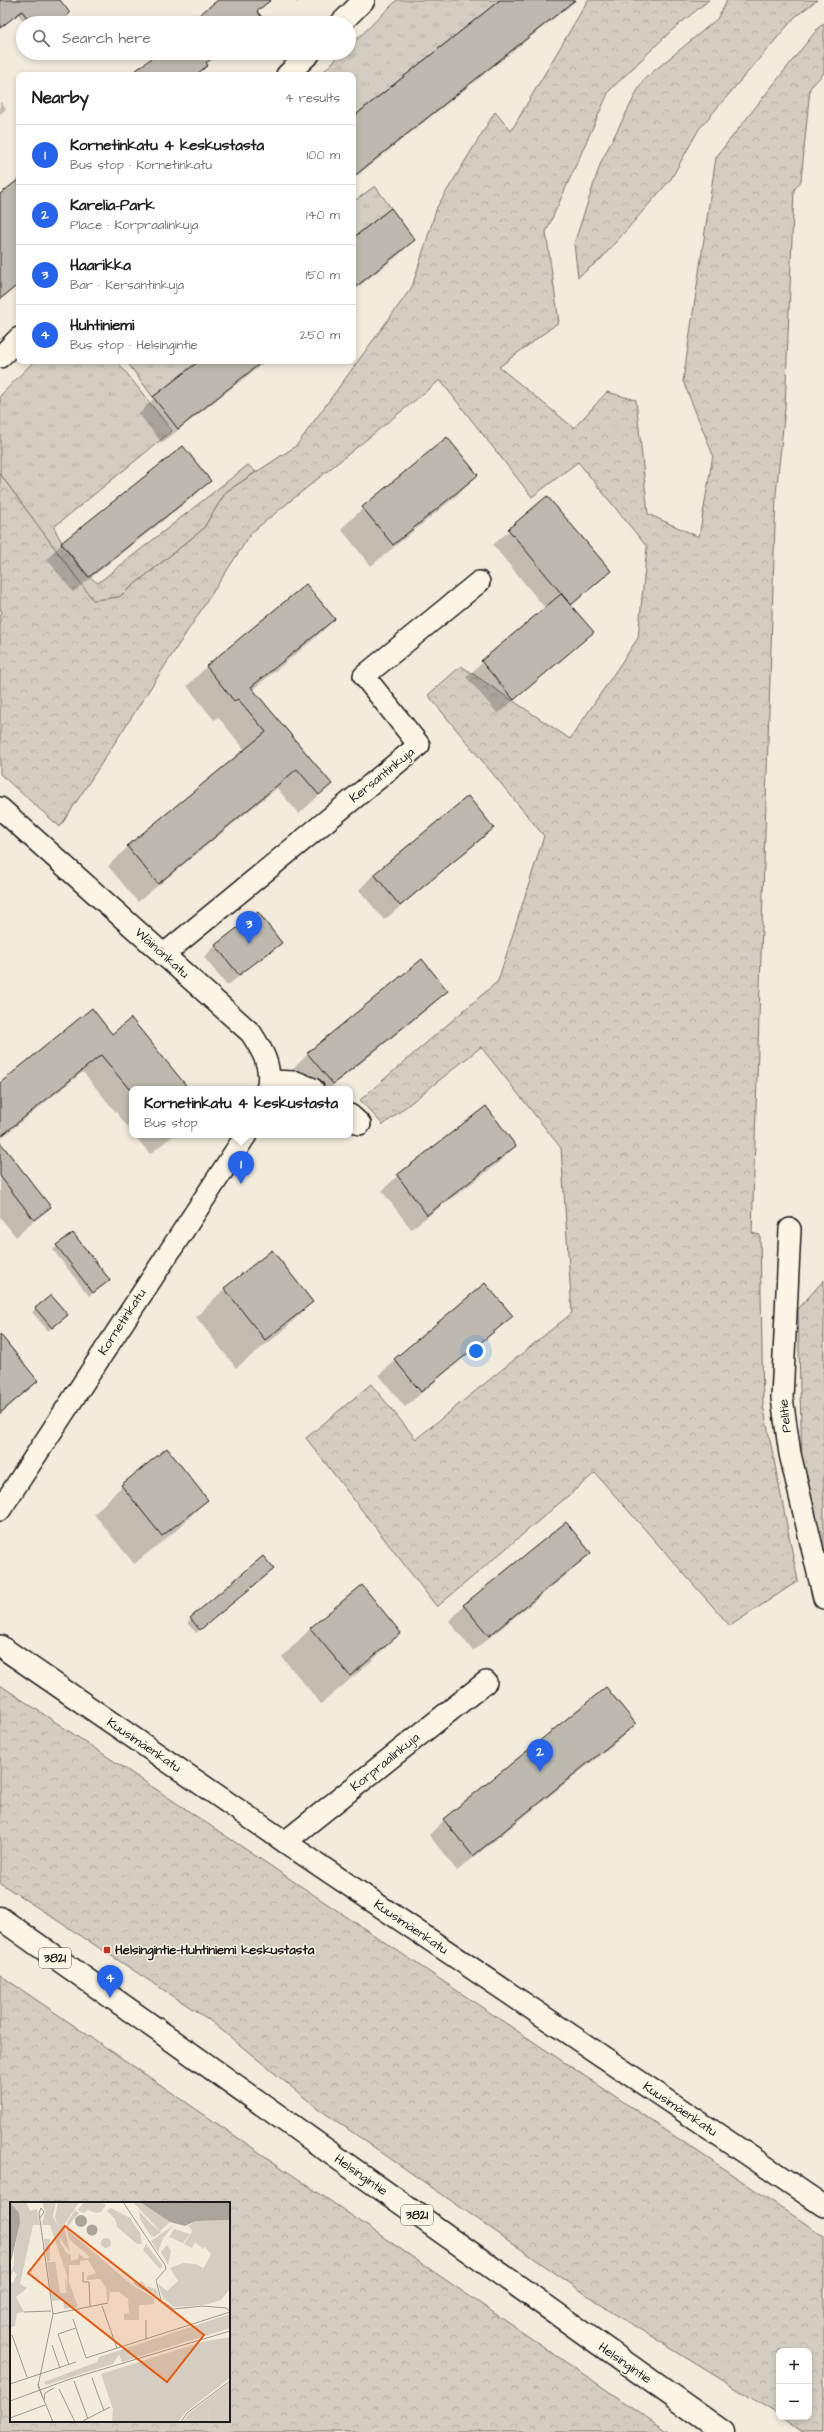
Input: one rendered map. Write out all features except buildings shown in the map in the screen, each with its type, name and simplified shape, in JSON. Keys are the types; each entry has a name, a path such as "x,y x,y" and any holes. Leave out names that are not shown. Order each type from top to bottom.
{"main road":[{"name":"Helsingintie","path":"0,1918 723,2432"}],"street":[{"path":"348,16 364,0"},
{"path":"291,72 303,60"},
{"path":"0,356 16,341"},
{"name":"Kersantinkuja","path":"163,955 419,745 364,676 479,582"},
{"name":"Wäinönkatu","path":"0,808 251,1033 266,1056 268,1085 296,1082 305,1086"},
{"name":"Kornetinkatu","path":"0,1510 244,1138"},
{"name":"Pelitie","path":"790,1229 782,1398 790,1454 824,1598"},
{"name":"Kuusimäenkatu","path":"0,1646 285,1842 824,2206"},
{"name":"Korpraalinkuja","path":"285,1842 486,1682"}],"green space":[{"path":"397,0 500,0 356,115 356,72 323,72 335,60 356,60 356,40"},
{"path":"588,0 709,0 671,31 609,91 546,232 559,322 499,367 574,428 607,392 636,400 648,514 699,537 713,455 683,381 716,157 819,27 824,24 824,73 810,88 801,181 794,190 785,408 776,494 752,1233 760,1235 763,1405 798,1581 730,1626 595,1473 437,1607 306,1438 371,1384 416,1439 572,1313 561,1148 481,1047 383,1125 360,1100 498,981 544,836 428,695 461,666 570,739 638,638 647,547 578,462 532,497 440,380 252,532 60,827 0,774 0,615 2,613 0,608 0,474 93,600 119,597 203,529 226,492 296,446 412,287 437,207 495,112 511,131"},
{"path":"727,0 817,0 795,17 699,129 671,179 601,259 578,277 574,244 601,162 643,80 717,19"},
{"path":"375,186 391,208 356,236 356,200"},
{"path":"31,364 119,364 172,431 54,527 72,558 84,572 98,583 248,465 256,472 226,492 203,529 119,597 93,601 0,474 0,396"},
{"path":"128,364 195,364 153,397"},
{"path":"824,1280 824,1552 802,1467 798,1309"},
{"path":"0,1685 824,2236 824,2432 802,2432 786,2420 812,2420 812,2348 776,2348 776,2413 610,2311 316,2107 208,2019 0,1883"},
{"path":"0,1975 668,2432 0,2432"}],"place":[{"name":"Haarikka","path":"249,944"},
{"name":"Kornetinkatu 4 keskustasta","path":"241,1184"},
{"name":"Karelia-Park","path":"540,1772"},
{"name":"Helsingintie-Huhtiniemi keskustasta","path":"107,1950"},
{"name":"Huhtiniemi","path":"110,1998"}]}
